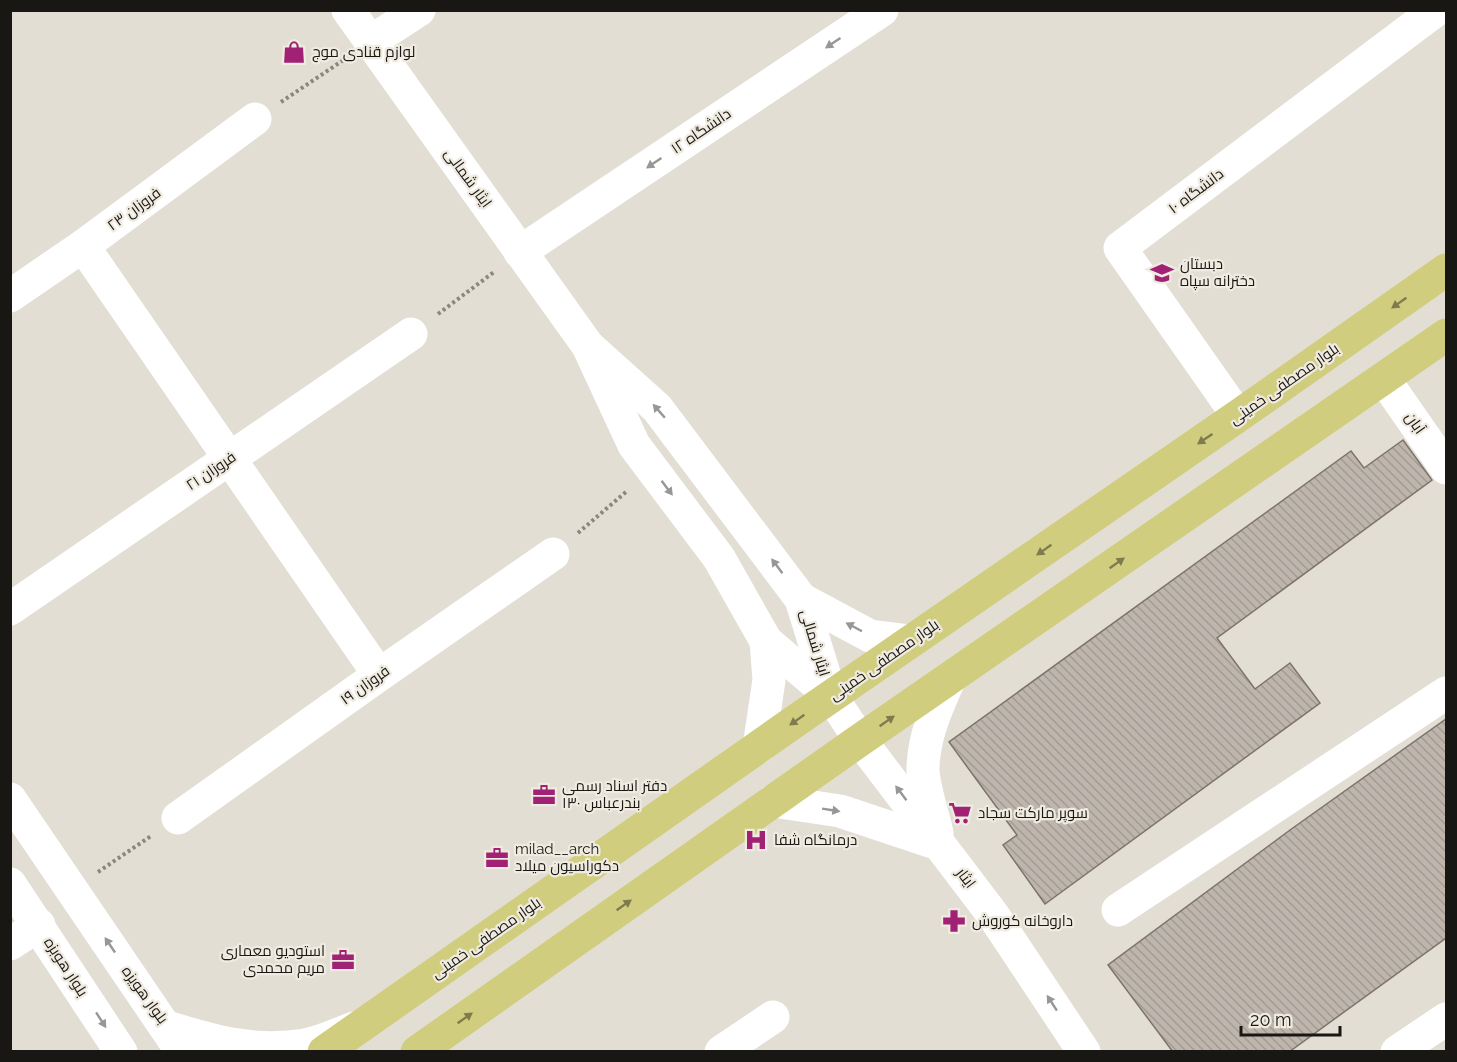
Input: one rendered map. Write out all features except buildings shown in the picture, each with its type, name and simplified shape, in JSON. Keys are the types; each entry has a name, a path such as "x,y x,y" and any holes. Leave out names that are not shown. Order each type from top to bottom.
{"main road":[{"name":"بلوار مصطفی خمینی","path":"324,1052 831,696 1446,270"},
{"path":"417,1052 860,740 1446,335"}],"street":[{"name":"ایثار شمالی","path":"348,10 588,346 634,445 719,558 766,641 831,696"},
{"path":"370,42 419,10"},
{"name":"دانشگاه ۱۲","path":"520,252 882,10"},
{"name":"دانشگاه ۱۰","path":"1238,416 1120,248 1436,10"},
{"name":"فروزان ۲۳","path":"10,296 83,246 255,119"},
{"path":"83,246 379,675"},
{"name":"فروزان ۲۱","path":"10,609 411,334"},
{"name":"ایثار شمالی","path":"588,346 657,408 801,599 831,696"},
{"name":"آبان","path":"1384,378 1446,468"},
{"name":"فروزان ۱۹","path":"178,818 553,554"},
{"path":"801,599 870,636 910,642"},
{"path":"759,747 769,680 766,641"},
{"path":"939,844 923,771 926,742 932,721 950,678"},
{"path":"1118,910 1446,693"},
{"name":"ایثار","path":"831,696 860,740 993,915 1084,1052"},
{"name":"بلوار هویزه","path":"10,799 174,1040 268,1048 307,1044 361,1026"},
{"path":"773,801 840,811 939,844"},
{"name":"بلوار هوبزه","path":"10,884 121,1052"},
{"path":"10,944 39,925"},
{"path":"721,1052 773,1017"},
{"path":"1397,1052 1446,1019"}],"path":[{"path":"255,119 370,42"},
{"path":"411,334 520,252"},
{"path":"553,554 652,469"},
{"path":"72,889 178,818"}],"place":[{"name":"لوازم قنادی موج","path":"294,52"},
{"name":"دبستان دخترانه سپاه","path":"1162,273"},
{"name":"دفتر اسناد رسمی ۱۳۰ بندرعباس","path":"544,795"},
{"name":"سوپر مارکت سجاد","path":"960,813"},
{"name":"درمانگاه شفا","path":"756,840"},
{"name":"milad__arch دکوراسیون میلاد","path":"497,858"},
{"name":"داروخانه کوروش","path":"954,921"},
{"name":"استودیو معماری مریم محمدی","path":"343,960"}]}
